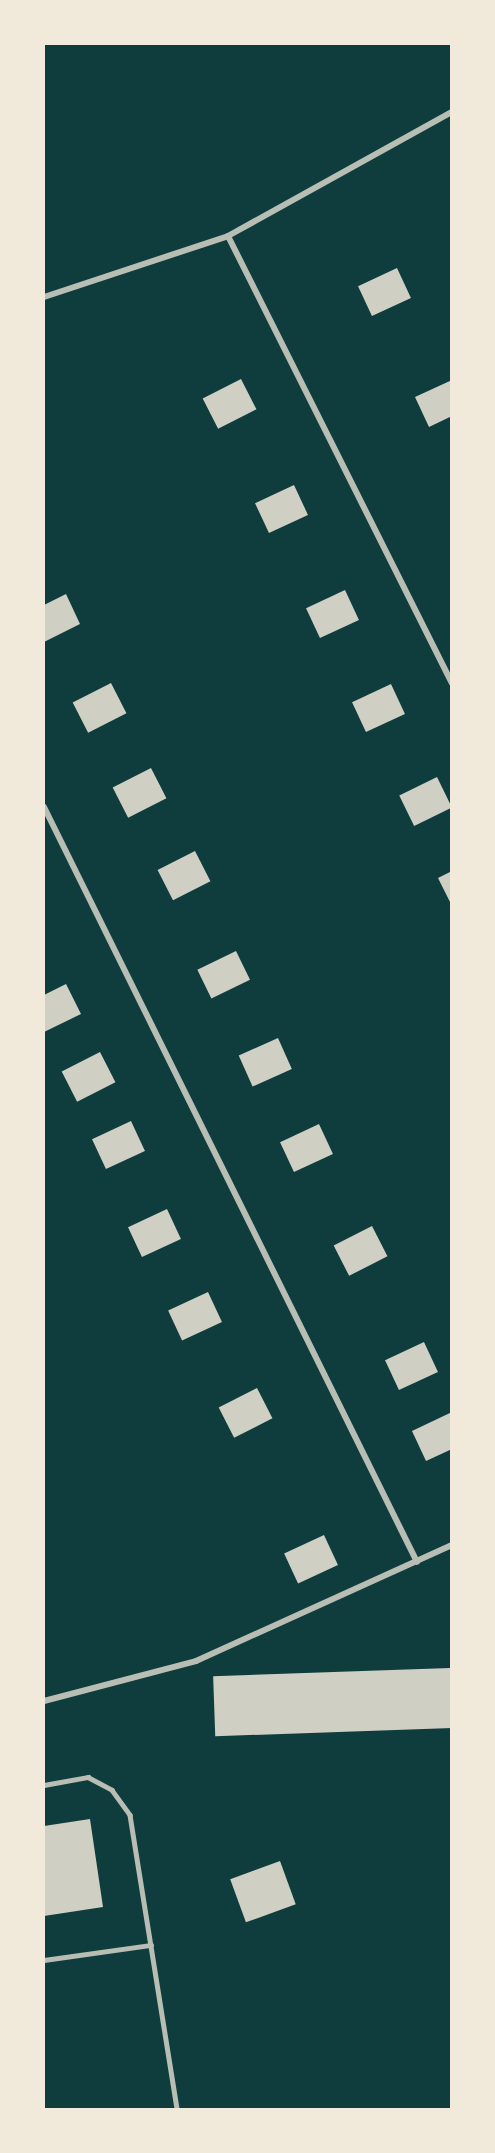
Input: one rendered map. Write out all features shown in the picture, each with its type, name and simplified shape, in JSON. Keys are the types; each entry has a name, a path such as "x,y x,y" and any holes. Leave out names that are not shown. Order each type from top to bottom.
{"street":[{"path":"44,297 228,236 452,112"},
{"path":"228,236 452,683"},
{"path":"44,807 417,1562"},
{"path":"44,1701 196,1661 452,1545"}],"lane":[{"path":"44,1785 88,1777 112,1790 130,1815 177,2109"},
{"path":"44,1960 151,1945"}],"building":[{"path":"397,268 411,298 372,316 358,286"},
{"path":"241,379 256,409 218,429 203,399"},
{"path":"452,380 452,416 429,427 415,397"},
{"path":"294,485 308,515 269,533 255,503"},
{"path":"345,590 359,620 320,638 306,608"},
{"path":"66,594 80,624 44,642 44,605"},
{"path":"111,683 126,713 88,733 73,703"},
{"path":"391,684 405,714 366,732 352,702"},
{"path":"151,768 166,798 128,818 113,788"},
{"path":"437,777 452,808 414,826 399,795"},
{"path":"195,851 210,881 173,900 158,870"},
{"path":"452,871 452,906 438,878"},
{"path":"236,951 250,980 211,999 197,970"},
{"path":"66,984 81,1014 44,1032 44,995"},
{"path":"278,1038 292,1069 253,1087 239,1055"},
{"path":"100,1052 115,1082 77,1102 62,1072"},
{"path":"131,1121 145,1151 106,1169 92,1139"},
{"path":"319,1124 333,1154 294,1172 280,1142"},
{"path":"167,1209 181,1239 142,1257 128,1227"},
{"path":"372,1226 387,1256 349,1276 334,1246"},
{"path":"208,1292 222,1322 182,1341 168,1311"},
{"path":"424,1342 438,1372 399,1390 385,1360"},
{"path":"257,1388 272,1418 234,1438 219,1408"},
{"path":"452,1412 452,1449 426,1461 412,1431"},
{"path":"324,1535 338,1565 298,1584 284,1554"},
{"path":"450,1668 452,1728 215,1736 213,1676"},
{"path":"90,1819 103,1907 44,1916 44,1826"},
{"path":"280,1861 296,1904 246,1922 230,1879"}]}
